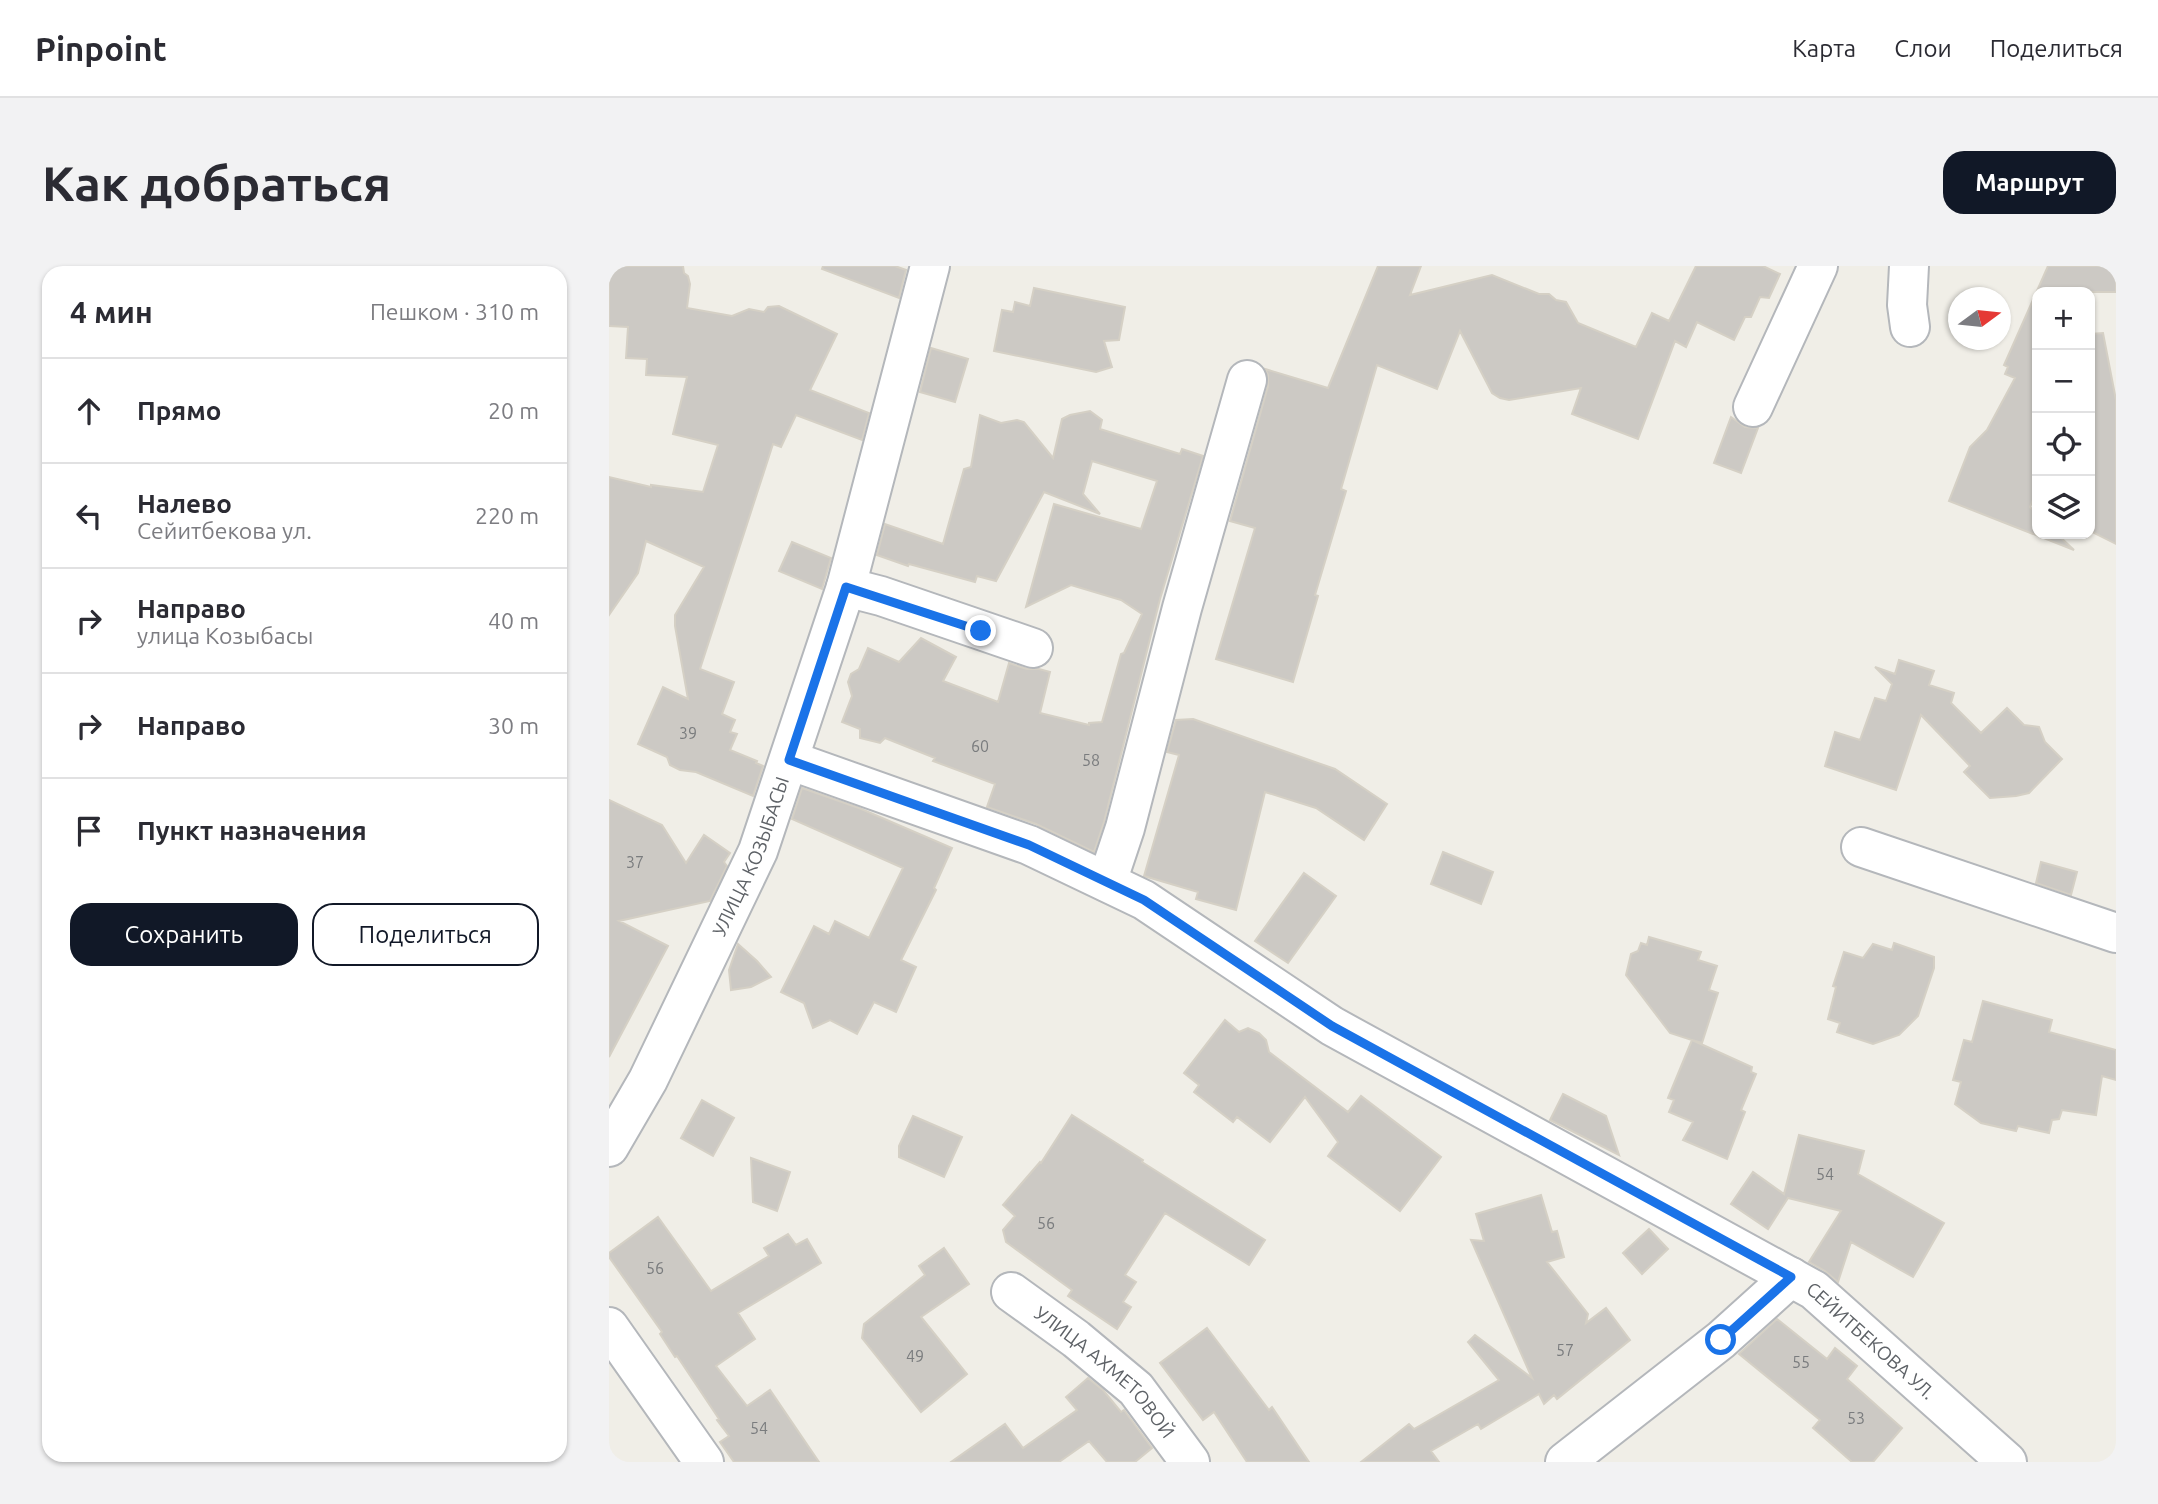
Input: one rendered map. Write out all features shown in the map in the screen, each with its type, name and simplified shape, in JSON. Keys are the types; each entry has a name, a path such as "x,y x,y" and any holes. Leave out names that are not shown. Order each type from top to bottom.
{"street":[{"name":"УЛИЦА КОЗЫБАСЫ","path":"609,1147 648,1080 758,851 846,587 930,266"},
{"path":"1753,407 1818,266"},
{"path":"1909,266 1907,305 1910,327"},
{"path":"1107,882 1125,828 1182,608 1247,380"},
{"path":"846,587 881,596 1033,648"},
{"name":"СЕЙИТБЕКОВА УЛ.","path":"789,760 1029,845 1144,900 1332,1026 1814,1290 2007,1462"},
{"path":"1861,847 2116,933"},
{"path":"1565,1462 1721,1340 1791,1277"},
{"name":"УЛИЦА АХМЕТОВОЙ","path":"1011,1292 1076,1339 1136,1389 1190,1462"},
{"path":"609,1327 704,1462"}],"building":[{"path":"609,266 683,266 690,284 687,308 732,316 749,309 764,312 768,307 779,306 837,334 810,390 869,413 862,440 796,415 781,447 773,444 700,669 734,682 722,714 735,720 730,732 737,734 730,750 763,766 753,796 696,772 680,770 670,765 667,757 638,744 663,687 688,699 675,615 704,567 646,541 638,573 609,615 609,477 651,487 703,492 718,445 673,434 687,377 646,375 647,359 626,358 628,327 609,326"},
{"path":"823,266 895,266 906,270 899,298 822,269"},
{"path":"1378,266 1421,266 1410,295 1492,275 1566,302 1578,323 1636,347 1652,313 1669,321 1696,266 1763,266 1780,274 1769,298 1760,297 1751,317 1745,317 1734,340 1697,322 1686,347 1675,341 1638,439 1572,414 1581,388 1509,400 1500,398 1492,393 1460,331 1437,389 1377,365 1341,489 1346,491 1293,682 1216,659 1255,528 1230,521 1268,386 1265,369 1328,388"},
{"path":"2048,266 2116,266 2116,292 2095,292 2095,287 2039,287"},
{"path":"1034,288 1125,307 1119,340 1104,341 1112,367 1096,372 994,351 1002,310 1013,312 1015,302 1030,306"},
{"path":"2032,302 2032,534 1949,501 1970,447 1987,430 2015,378 2005,374 2008,367 2004,365"},
{"path":"2103,333 2116,400 2116,544 2095,534 2095,334"},
{"path":"931,348 968,359 955,402 920,392"},
{"path":"1090,411 1102,420 1100,429 1180,454 1182,449 1203,456 1160,599 1104,822 1094,852 1036,824 987,807 995,784 933,761 935,758 885,738 880,743 860,738 860,729 842,722 852,696 848,682 851,674 859,669 868,648 899,662 921,638 956,657 943,681 998,702 1009,663 1027,669 1039,669 1050,672 1040,713 1089,725 1102,722 1121,654 1124,653 1142,614 1121,600 1071,585 1026,607 1054,504 1141,529 1157,481 1092,461 1083,494 1100,514 1044,492 996,581 977,576 975,582 909,564 908,566 877,555 885,524 943,544 964,469 971,467 980,415 1001,423 1017,420 1024,422 1053,458 1062,419"},
{"path":"1731,417 1745,427 1758,428 1741,473 1714,463"},
{"path":"2046,539 2062,539 2074,550"},
{"path":"792,542 831,558 822,589 779,571"},
{"path":"1899,660 1934,671 1929,685 1954,693 1951,703 1981,733 2007,708 2024,725 2039,727 2045,742 2062,759 2029,793 1990,798 1964,772 1970,766 1921,715 1896,790 1825,766 1835,732 1860,740 1875,698 1886,701 1892,684 1875,667 1895,674"},
{"path":"1193,719 1335,769 1387,804 1364,840 1316,808 1265,792 1236,910 1196,899 1198,892 1144,876 1179,755 1167,752 1176,720"},
{"path":"802,788 859,808 952,848 934,888 936,890 901,960 916,967 896,1012 874,1002 857,1034 830,1020 813,1028 804,1003 781,992 814,926 829,934 835,921 869,938 903,868 792,819"},
{"path":"609,800 662,825 686,863 704,835 730,853 724,862 727,866 710,901 619,921 668,946 609,1057"},
{"path":"1443,852 1493,872 1481,904 1431,884"},
{"path":"2041,862 2077,872 2071,895 2036,883"},
{"path":"1304,873 1336,896 1288,963 1255,941"},
{"path":"1649,937 1701,952 1698,960 1717,966 1709,990 1718,993 1702,1043 1670,1033 1626,975 1631,954 1638,951 1641,943 1647,945"},
{"path":"1894,943 1934,957 1934,968 1918,1016 1899,1035 1873,1044 1837,1032 1840,1023 1828,1019 1836,987 1833,986 1844,952 1863,958 1873,944 1892,950"},
{"path":"738,944 771,977 751,987 731,990 729,970"},
{"path":"1983,1001 2052,1020 2049,1032 2116,1050 2116,1080 2102,1076 2096,1115 2062,1110 2059,1119 2052,1120 2049,1133 2018,1126 2016,1131 1981,1123 1955,1104 1961,1082 1953,1080 1964,1040 1972,1042"},
{"path":"1225,1020 1239,1032 1248,1028 1259,1033 1266,1040 1269,1052 1348,1112 1361,1096 1441,1157 1400,1211 1328,1156 1338,1142 1305,1097 1270,1142 1237,1117 1233,1122 1194,1092 1199,1085 1184,1073"},
{"path":"1692,1040 1752,1067 1751,1072 1756,1074 1741,1110 1745,1112 1727,1159 1683,1140 1693,1122 1669,1112 1674,1100 1668,1098"},
{"path":"1563,1094 1606,1116 1619,1155 1550,1120"},
{"path":"702,1100 734,1118 713,1156 681,1138"},
{"path":"1072,1115 1265,1240 1249,1265 1165,1213 1125,1275 1136,1282 1123,1302 1131,1307 1117,1329 1068,1296 1072,1290 1006,1242 1003,1230 1015,1216 1003,1205 1041,1163"},
{"path":"913,1116 962,1137 944,1177 899,1157 899,1146"},
{"path":"1799,1135 1864,1151 1858,1174 1944,1223 1913,1277 1851,1242 1838,1282 1809,1262 1841,1211 1788,1198 1768,1229 1731,1204 1753,1172 1784,1194"},
{"path":"751,1158 790,1172 777,1211 753,1202"},
{"path":"1541,1195 1552,1232 1557,1231 1564,1257 1547,1262 1588,1314 1586,1323 1606,1308 1630,1340 1557,1399 1554,1395 1544,1404 1539,1394 1481,1429 1478,1424 1431,1451 1439,1462 1361,1462 1409,1424 1414,1429 1499,1380 1468,1342 1475,1335 1532,1378 1471,1240 1484,1241 1476,1214"},
{"path":"658,1217 711,1291 769,1256 764,1248 788,1234 796,1245 807,1239 821,1263 738,1313 755,1339 716,1366 747,1406 770,1390 819,1462 734,1462 720,1442 729,1436 717,1420 719,1419 609,1257 609,1253"},
{"path":"1649,1229 1668,1249 1642,1274 1623,1253"},
{"path":"944,1248 969,1284 921,1317 967,1374 921,1412 862,1338 864,1324 925,1275 919,1266"},
{"path":"1777,1319 1827,1359 1835,1348 1857,1366 1847,1379 1902,1428 1873,1462 1852,1462 1813,1428 1820,1420 1739,1354"},
{"path":"1207,1328 1269,1410 1272,1407 1309,1462 1247,1462 1214,1412 1203,1420 1160,1363"},
{"path":"1088,1378 1103,1390 1121,1412 1124,1410 1152,1448 1135,1462 1107,1462 1089,1441 1059,1462 951,1462 1005,1424 1023,1448 1077,1410 1066,1397"}],"route":[{"path":"981,631 881,596 846,587 789,760 1029,845 1144,900 1332,1026 1791,1277 1721,1340"}]}
